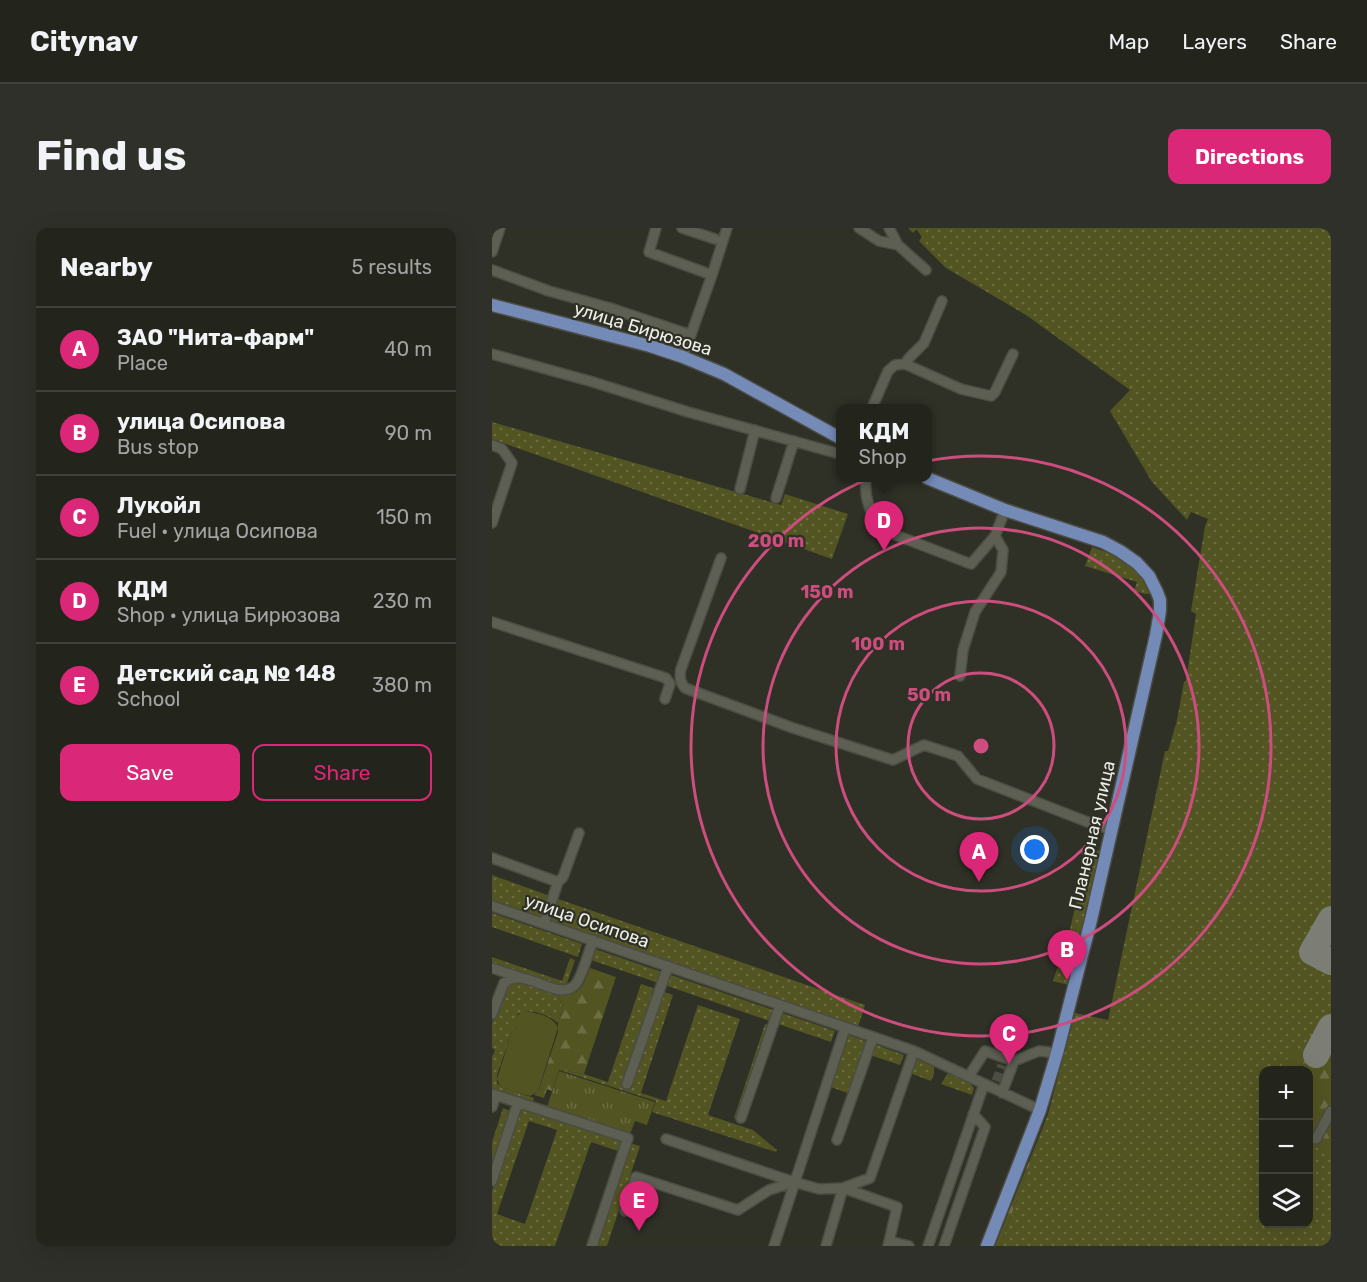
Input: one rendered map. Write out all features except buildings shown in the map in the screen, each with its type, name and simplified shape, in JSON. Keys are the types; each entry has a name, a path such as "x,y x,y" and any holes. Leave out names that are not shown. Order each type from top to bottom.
{"main road":[{"name":"улица Бирюзова","path":"492,305 650,346 683,357 724,374 836,436"},
{"path":"932,479 1005,510"},
{"name":"Планерная улица","path":"987,1246 1040,1110 1057,1053 1112,830 1160,611 1160,600 1149,576 1137,563 1120,551 1103,542 1005,510"}],"street":[{"path":"492,252 500,228"},
{"path":"656,228 649,252 712,275"},
{"path":"682,228 715,239"},
{"path":"683,357 727,228"},
{"path":"860,228 879,241 898,245"},
{"path":"889,228 898,245 926,270"},
{"path":"492,270 549,291 610,308 691,335"},
{"path":"905,364 924,343 942,301"},
{"path":"492,354 836,453"},
{"path":"874,404 888,371 896,365 905,364 962,388 991,396 1013,354"},
{"path":"740,489 755,430"},
{"path":"776,498 794,441"},
{"path":"492,445 502,449 512,463 492,523"},
{"path":"866,482 869,507 878,525 885,531 971,564 995,536 1005,510"},
{"path":"960,676 963,650 975,612 1001,572 1003,550 995,536"},
{"path":"721,558 681,669 679,677 685,688 793,728 894,760 924,745 958,756 977,779 1112,830"},
{"path":"492,621 666,678 670,684 666,699"},
{"path":"544,924 558,882 563,877 579,833"},
{"path":"492,858 558,882"},
{"name":"улица Осипова","path":"492,906 914,1052 1040,1110"},
{"path":"492,968 560,990 569,989 577,983 593,940"},
{"path":"627,1084 668,966"},
{"path":"492,1014 494,999 504,983 514,978 521,978"},
{"path":"741,1118 780,1005"},
{"path":"774,1246 845,1028"},
{"path":"837,1140 873,1037"},
{"path":"969,1076 985,1051 1007,1061 1039,1051 1057,1053"},
{"path":"666,1139 819,1189 843,1188 870,1178 914,1052"},
{"path":"928,1246 974,1114 994,1087 1007,1061"},
{"path":"492,1107 494,1095 628,1138 592,1246"},
{"path":"492,1181 518,1102"},
{"path":"1316,1139 1331,1112"},
{"path":"944,1246 985,1127 974,1114"},
{"path":"625,1210 636,1178 738,1210 769,1190 794,1182"},
{"path":"843,1188 897,1207 889,1244 909,1246"},
{"path":"826,1246 843,1188"}],"green space":[{"path":"908,228 1331,228 1331,1246 1000,1246 1048,1114 1075,1013 1108,1020 1165,751 1168,751 1186,681 1196,614 1191,611 1208,519 1191,512 1187,520 1152,482 1110,411 1130,390 1026,315 946,268 919,241 922,237 916,229 913,233"},
{"path":"492,422 781,505 785,494 848,514 832,559 492,439"},
{"path":"1092,547 1131,565 1142,578 1150,594 1134,591 1137,582 1085,566"},
{"path":"1084,845 1100,853 1068,985 1053,981 1070,929 1087,857 1081,854"},
{"path":"492,875 865,1005 858,1027 492,900"},
{"path":"492,913 582,944 578,957 492,927"},
{"path":"595,949 835,1031 831,1042 591,960"},
{"path":"492,957 562,981 570,958 575,960 565,989 492,964"},
{"path":"590,968 616,977 584,1074 559,1070 552,1091 547,1089 544,1098 534,1095 539,1089 558,1032 562,1010 559,995 577,991"},
{"path":"514,982 559,995 562,1010 558,1023 538,1013 527,1011 518,1014 497,1075 497,1083 500,1086 534,1098 532,1104 492,1091 492,1057 495,1050 492,1048 492,1023 503,988"},
{"path":"641,984 673,995 641,1093 666,1101 698,1005 740,1019 708,1115 753,1130 777,1150 776,1152 652,1112 656,1101 559,1070 584,1074 608,1082"},
{"path":"525,1011 549,1018 558,1028 539,1088 530,1096 500,1086 497,1079 516,1018"},
{"path":"765,1024 770,1025 739,1119 734,1118"},
{"path":"846,1034 868,1042 850,1094 828,1086"},
{"path":"874,1044 904,1055 900,1065 870,1055"},
{"path":"1303,1048 1331,1065 1331,1154 1313,1135 1313,1066 1282,1066 1291,1052"},
{"path":"915,1058 934,1067 931,1081 910,1073"},
{"path":"559,1071 655,1102 647,1125 635,1121 630,1134 547,1107"},
{"path":"948,1073 969,1082 974,1088 972,1095 941,1084"},
{"path":"519,1107 625,1141 590,1246 586,1246 618,1151 591,1142 555,1246 492,1246 492,1191","holes":["529,1121 557,1130 525,1224 497,1214"]},
{"path":"503,1108 511,1111 492,1170 492,1142"},
{"path":"1048,1114 1000,1246 995,1246"},
{"path":"629,1143 640,1146 607,1246 595,1246"}],"taxiway":[{"path":"1331,919 1312,952 1331,962"},
{"path":"1316,1055 1331,1027"}],"tunnel":[{"path":"996,1081 1002,1065"}],"place":[{"name":"КДМ","path":"884,551"},
{"name":"ЗАО \"Нита-фарм\"","path":"979,882"},
{"name":"улица Осипова","path":"1067,980"},
{"name":"Лукойл","path":"1009,1064"},
{"name":"Детский сад № 148","path":"639,1231"}]}
